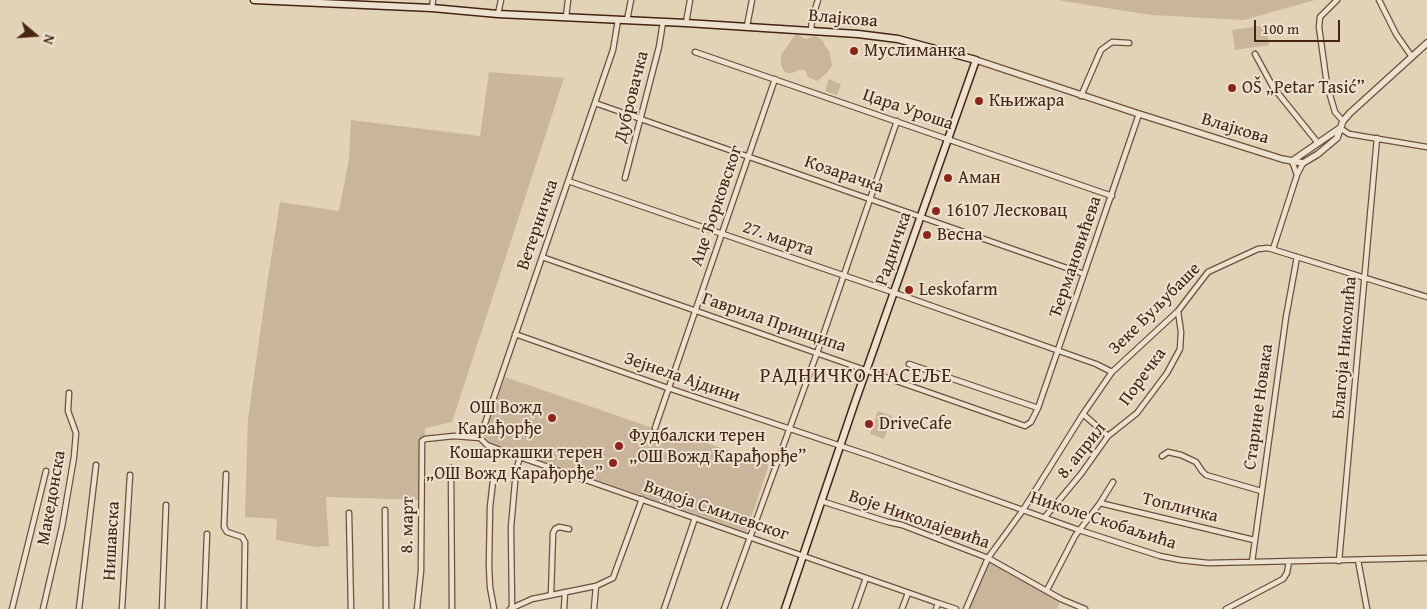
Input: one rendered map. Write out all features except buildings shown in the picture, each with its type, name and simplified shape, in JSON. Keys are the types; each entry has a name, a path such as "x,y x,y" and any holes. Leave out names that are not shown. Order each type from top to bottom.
{"main road":[{"name":"Влајкова","path":"254,0 746,26 898,38 976,60"},
{"name":"Радничка","path":"785,609 976,60"}],"street":[{"path":"432,8 433,0"},
{"path":"498,14 501,0"},
{"path":"566,17 568,0"},
{"path":"627,20 630,0"},
{"path":"686,23 690,0"},
{"path":"746,26 752,0"},
{"path":"810,31 818,0"},
{"path":"1337,0 1319,19 1327,85 1335,112 1343,121"},
{"path":"1380,0 1396,34 1412,57"},
{"name":"Ветерничка","path":"480,438 514,334 613,50 618,20"},
{"name":"Дубровачка","path":"625,178 659,47 663,22"},
{"path":"1081,96 1101,50 1112,42 1129,43"},
{"path":"1427,43 1356,107 1343,121 1337,138 1318,154 1302,163 1273,249 1427,297"},
{"name":"Цара Уроша","path":"695,52 949,138 1112,196"},
{"path":"1255,54 1273,86 1318,143"},
{"name":"Влајкова","path":"976,60 1081,96 1302,163"},
{"name":"Аце Ђорковског","path":"654,428 775,79"},
{"name":"Козарачка","path":"595,103 1084,274"},
{"name":"Ђермановићева","path":"1025,426 1031,422 1038,408 1139,114"},
{"path":"724,609 817,353 898,121"},
{"path":"1297,175 1292,161 1340,128"},
{"path":"1340,128 1346,133 1427,147"},
{"name":"Благоја Николића","path":"1339,561 1377,138"},
{"name":"27. марта","path":"568,181 895,293"},
{"name":"Зеке Буљубаше","path":"966,609 988,558 1022,510 1112,372 1178,311 1208,272 1263,247 1273,249"},
{"name":"Гаврила Принципа","path":"542,257 1025,426"},
{"name":"Старине Новака","path":"1252,562 1260,491 1297,257"},
{"name":"Зеке Буљубаше","path":"895,293 1096,364 1112,372"},
{"name":"Поречка","path":"1122,425 1144,405 1177,356 1180,349 1181,332 1178,311"},
{"name":"Зејнела Ајдини","path":"514,334 840,447"},
{"path":"909,364 1038,408"},
{"name":"Македонска","path":"43,609 72,476 76,433 68,411 69,393"},
{"path":"1083,414 1108,436"},
{"name":"8. април","path":"1045,517 1108,436 1122,425"},
{"name":"Видоја Смилевског","path":"422,441 425,439 449,437 480,438 486,445 956,609"},
{"name":"8. март","path":"417,609 421,571 422,441"},
{"name":"Николе Скобаљића","path":"840,447 1079,530 1170,558 1208,563 1427,558"},
{"path":"1162,456 1168,452 1181,455 1196,462 1206,475 1260,491"},
{"path":"520,457 516,471 512,527 511,608 532,599 596,586 613,578 642,499"},
{"path":"79,609 96,465"},
{"path":"450,468 452,609"},
{"path":"12,609 46,471"},
{"path":"226,474 224,527 228,532 242,537 245,542 244,609"},
{"name":"Нишавска","path":"122,609 130,475"},
{"path":"493,481 490,507 489,566 494,609"},
{"path":"1047,590 1079,530 1100,503 1113,482"},
{"name":"Воје Николајевића","path":"822,501 902,525 988,558 1061,599 1085,609"},
{"name":"Топличка","path":"1100,503 1254,540"},
{"path":"162,609 166,505"},
{"path":"385,510 386,609"},
{"path":"349,513 351,609"},
{"path":"664,609 695,518"},
{"path":"551,595 553,534 558,527 569,529"},
{"path":"204,609 207,534"},
{"path":"1358,560 1367,609"},
{"path":"1226,609 1283,579 1287,574 1289,561"},
{"path":"855,609 866,578"},
{"path":"594,609 596,586"},
{"path":"564,609 565,592"},
{"path":"902,609 908,593"},
{"path":"936,609 938,603"}],"shaded area":[{"path":"1057,0 1315,0 1244,20 1151,15"},
{"path":"1267,25 1269,45 1235,50 1232,30"},
{"path":"795,35 805,39 816,36 823,41 829,51 832,65 828,72 817,81 808,77 805,70 789,73 785,72 781,65 781,55"},
{"path":"489,72 564,78 452,422 425,428 423,500 326,497 329,546 317,547 276,540 277,519 245,517 248,419 280,202 339,211 349,159 351,120 480,136"},
{"path":"829,79 841,84 837,95 825,91"},
{"path":"505,377 647,426 707,443 769,465 746,532 489,442 485,435"},
{"path":"878,411 892,416 884,439 870,434"},
{"path":"988,558 1061,599 1057,609 966,609"}],"place":[{"name":"Муслиманка","path":"854,51"},
{"name":"OŠ „Petar Tasić”","path":"1232,88"},
{"name":"Књижара","path":"979,101"},
{"name":"Аман","path":"948,178"},
{"name":"16107 Лесковац","path":"936,211"},
{"name":"Весна","path":"927,235"},
{"name":"Leskofarm","path":"909,290"},
{"name":"ОШ Вожд Карађорђе","path":"552,418"},
{"name":"DriveCafe","path":"869,424"},
{"name":"Фудбалски терен „ОШ Вожд Карађорђе”","path":"619,446"},
{"name":"Кошаркашки терен „ОШ Вожд Карађорђе”","path":"613,463"}],"district":[{"name":"РАДНИЧКО НАСЕЉЕ","path":"856,377"}]}
